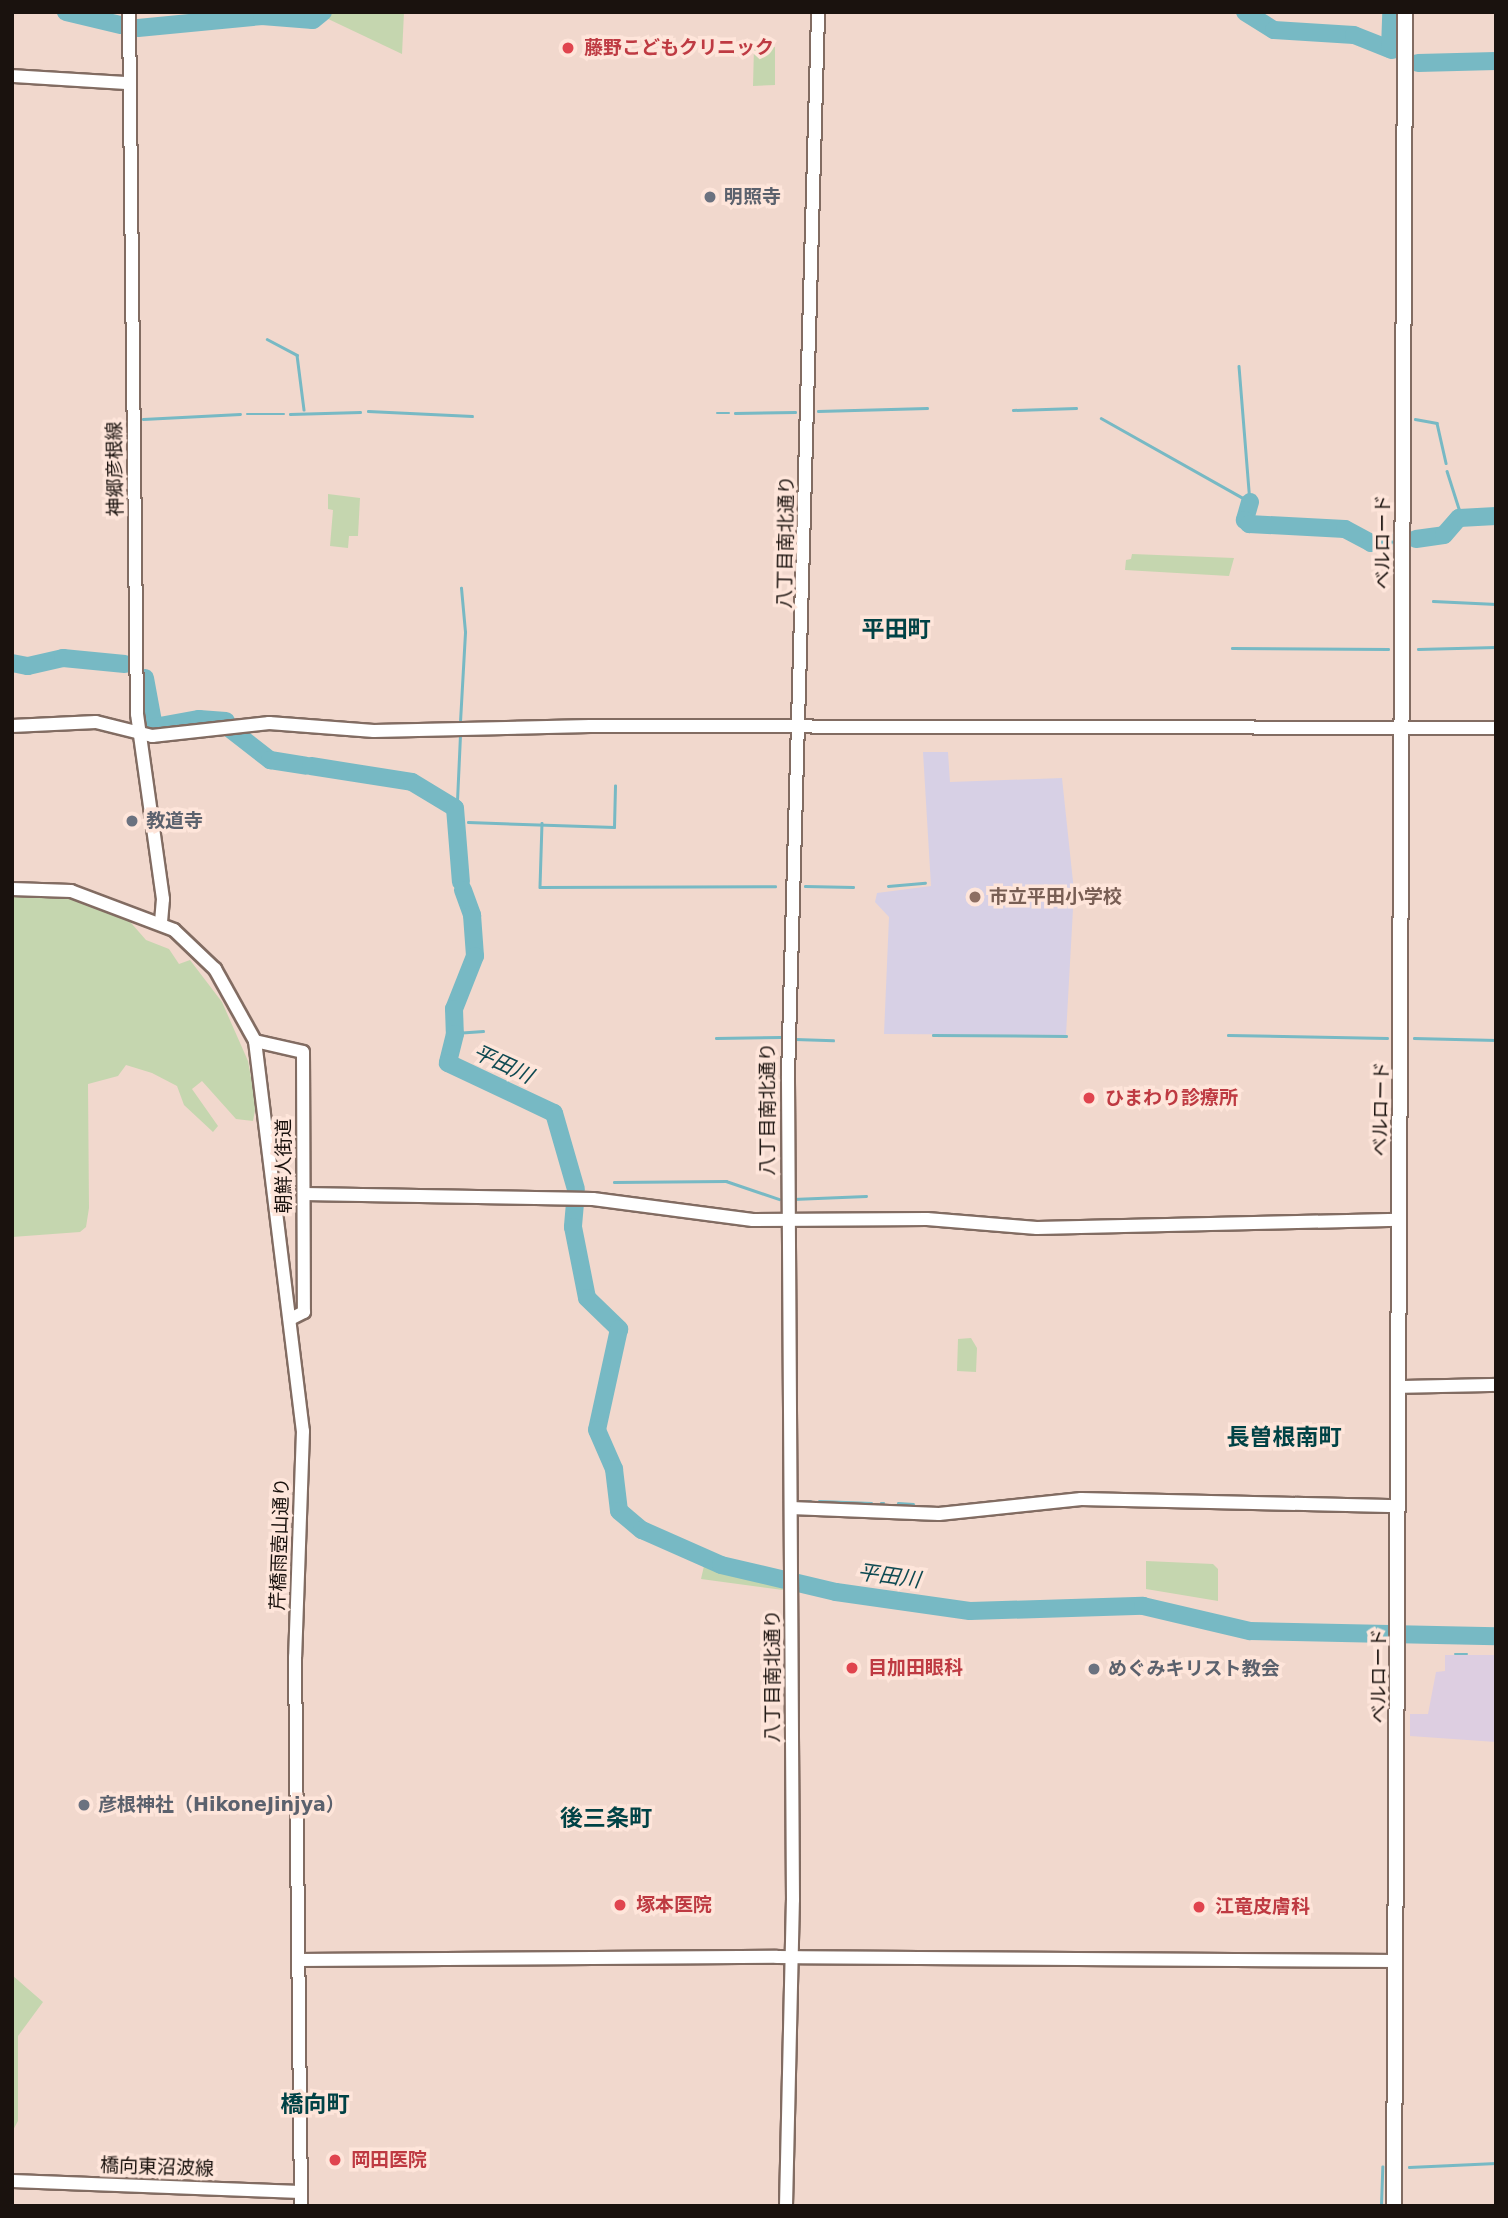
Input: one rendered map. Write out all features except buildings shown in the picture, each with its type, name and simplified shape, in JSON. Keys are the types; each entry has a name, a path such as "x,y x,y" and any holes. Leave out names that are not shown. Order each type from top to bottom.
{"main road":[{"name":"ベルロード","path":"1394,2206 1404,727 1405,12"}],"street":[{"name":"神郷彦根線","path":"129,12 136,676 140,733 163,899 161,923"},
{"name":"八丁目南北通り","path":"786,2206 793,1957 792,1508 787,1220 790,891 799,727 818,12"},
{"path":"12,76 128,83"},
{"path":"12,726 96,722 159,736 269,723 374,731 799,727 1496,727"},
{"name":"芹橋雨壺山通り","path":"12,889 71,891 161,923 190,943 215,969 255,1041 303,1431 295,1657 301,2199"},
{"name":"朝鮮人街道","path":"255,1041 303,1052 304,1312 290,1320"},
{"path":"304,1194 593,1199 787,1220 927,1219 1059,1228 1399,1220"},
{"path":"1398,1387 1496,1385"},
{"path":"792,1508 939,1514 1081,1499 1399,1506"},
{"path":"298,1960 793,1957 1396,1961"},
{"name":"橋向東沼波線","path":"12,2182 301,2199"}],"shaded area":[{"name":"市立平田小学校","path":"923,752 948,752 950,782 1062,778 1074,891 1066,1035 884,1034 889,917 875,902 877,893 931,886"},
{"path":"1445,1655 1496,1655 1496,1742 1410,1736 1410,1714 1428,1714 1436,1672 1445,1671"}],"green space":[{"path":"327,12 404,12 402,54 324,17"},
{"path":"754,47 775,47 775,85 753,86"},
{"path":"328,494 360,498 358,536 349,536 348,548 330,546 333,510 328,509"},
{"path":"1132,554 1234,558 1229,576 1125,570 1126,560 1131,559"},
{"path":"12,895 63,896 99,905 125,916 146,940 169,949 179,964 190,960 222,1002 248,1061 256,1105 253,1121 236,1119 202,1081 192,1089 218,1126 213,1132 184,1105 177,1086 152,1073 126,1065 118,1076 88,1084 89,1208 86,1227 80,1232 12,1237"},
{"path":"971,1338 977,1348 976,1372 957,1371 958,1339"},
{"path":"1146,1561 1213,1564 1218,1569 1218,1601 1146,1589"},
{"path":"704,1566 782,1586 783,1590 701,1579"},
{"path":"12,1975 43,2002 18,2036 18,2121 12,2132"}],"waterway":[{"path":"66,12 120,25"},
{"path":"138,28 262,16 313,20 323,12"},
{"path":"1245,12 1274,30 1354,35 1392,50"},
{"path":"1390,49 1391,12"},
{"path":"1418,63 1496,61"},
{"path":"267,339 297,355 304,410"},
{"path":"1239,366 1250,502"},
{"path":"818,411 927,408"},
{"path":"1013,410 1076,408"},
{"path":"368,411 472,416"},
{"path":"290,414 360,412"},
{"path":"735,413 795,412"},
{"path":"717,413 729,413"},
{"path":"143,419 240,414"},
{"path":"247,414 284,414"},
{"path":"1101,418 1250,502"},
{"path":"1415,419 1437,423 1446,463"},
{"path":"1447,471 1462,518"},
{"path":"1250,502 1245,520 1249,524 1345,529 1371,543 1389,542"},
{"path":"1416,539 1444,535 1459,518 1496,516"},
{"path":"460,722 465,632 461,588"},
{"path":"1433,601 1496,604"},
{"path":"1418,649 1496,647"},
{"path":"1232,648 1388,649"},
{"name":"平田川","path":"12,663 28,666 63,658 125,664"},
{"name":"平田川","path":"145,678 154,727 199,719 226,721"},
{"name":"平田川","path":"230,729 270,760 306,766"},
{"path":"452,806 457,801 460,736"},
{"name":"平田川","path":"311,766 412,782 455,808 461,882"},
{"path":"468,822 614,827 615,786"},
{"path":"458,818 462,820"},
{"path":"542,823 540,887 775,886"},
{"path":"888,886 925,883"},
{"path":"805,886 853,887"},
{"name":"平田川","path":"463,890 472,915 475,956 454,1009 455,1034 448,1063 554,1113 576,1189"},
{"path":"455,1033 483,1031"},
{"path":"933,1035 1066,1036"},
{"path":"1228,1035 1387,1038"},
{"path":"716,1038 780,1037"},
{"path":"1414,1038 1496,1040"},
{"path":"795,1039 833,1040"},
{"path":"614,1182 726,1181 779,1199"},
{"path":"793,1199 866,1196"},
{"name":"平田川","path":"575,1203 573,1227 587,1298 619,1329 597,1430 614,1469 619,1511 642,1530 721,1565 836,1592 970,1611 1143,1606 1250,1631 1496,1636"},
{"name":"平田川","path":"575,1208 580,1208"},
{"path":"797,1502 810,1501"},
{"path":"819,1501 871,1503"},
{"path":"898,1503 913,1504"},
{"path":"939,1507 950,1507"},
{"path":"1455,1654 1467,1654"},
{"path":"1409,2167 1496,2163"},
{"path":"1304,2206 1381,2205 1382,2167"}],"place":[{"name":"藤野こどもクリニック","path":"568,48"},
{"name":"明照寺","path":"710,197"},
{"name":"教道寺","path":"132,821"},
{"name":"市立平田小学校","path":"975,897"},
{"name":"ひまわり診療所","path":"1089,1098"},
{"name":"目加田眼科","path":"852,1668"},
{"name":"めぐみキリスト教会","path":"1094,1669"},
{"name":"彦根神社（HikoneJinjya）","path":"84,1805"},
{"name":"塚本医院","path":"620,1905"},
{"name":"江竜皮膚科","path":"1199,1907"},
{"name":"岡田医院","path":"335,2160"}],"district":[{"name":"平田町","path":"896,629"},
{"name":"長曽根南町","path":"1284,1437"},
{"name":"後三条町","path":"606,1818"},
{"name":"橋向町","path":"315,2104"}]}
